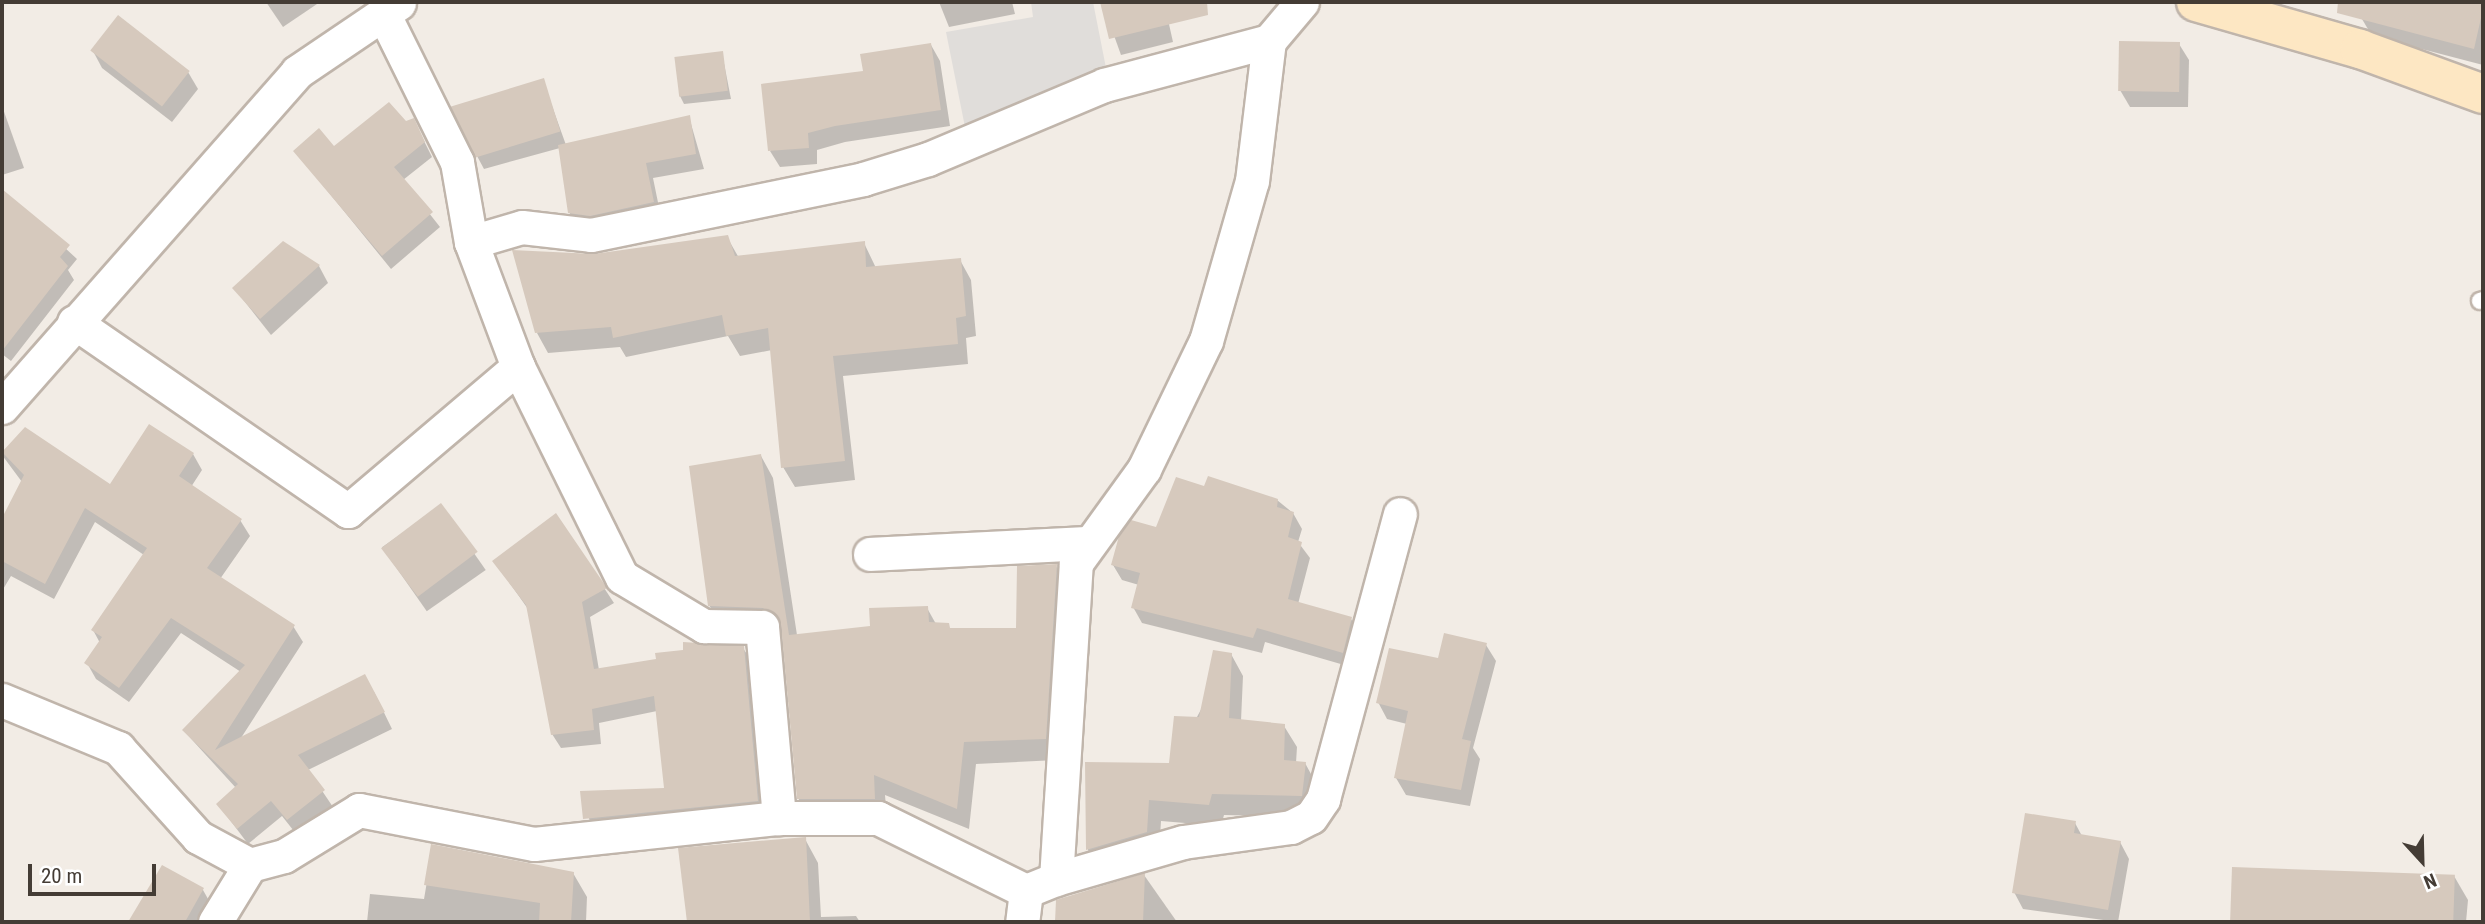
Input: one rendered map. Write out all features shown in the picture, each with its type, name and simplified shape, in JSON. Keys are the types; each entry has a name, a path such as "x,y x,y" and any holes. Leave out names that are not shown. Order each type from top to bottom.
{"street":[{"path":"1035,897 1076,563 1085,543 1144,469 1206,341 1252,181 1269,41 1302,2"},
{"path":"2196,2 2360,49 2483,94"},
{"path":"2,407 74,322 297,72 393,7 457,162 471,242 518,367 622,577 704,626 762,627 779,818"},
{"path":"471,242 522,227 591,235 863,179 928,159 1104,85 1269,41"},
{"path":"74,322 348,511 518,367"},
{"path":"215,922 250,865 284,856 359,810 534,844 779,818 877,818 1035,897 1183,842 1291,827 1311,817 1323,799 1400,514"},
{"path":"870,554 1085,543"},
{"path":"2,700 118,748 198,836 250,865"}],"shaded area":[{"path":"1031,2 1093,2 1107,73 967,137 946,32 1033,17"}],"building":[{"path":"1100,2 1207,2 1208,15 1109,39"},
{"path":"2338,2 2483,2 2483,9 2474,49 2337,13"},
{"path":"118,15 190,71 162,106 90,50"},
{"path":"2119,41 2180,42 2179,92 2118,91"},
{"path":"931,43 941,110 835,126 808,133 809,148 768,151 761,84 863,71 860,54"},
{"path":"723,51 728,91 679,97 674,57"},
{"path":"544,78 560,132 467,160 450,107"},
{"path":"389,102 406,121 414,118 425,142 394,167 433,212 382,256 293,151 319,128 334,146"},
{"path":"690,115 696,154 646,163 654,202 590,216 568,213 558,145"},
{"path":"2,189 70,245 60,257 68,266 2,351"},
{"path":"728,235 735,256 865,241 866,267 961,258 966,316 956,318 958,344 833,356 845,461 781,468 768,328 726,336 722,315 613,338 611,327 535,333 512,250 594,254"},
{"path":"283,241 320,265 260,319 232,288"},
{"path":"149,424 194,453 179,476 242,519 207,568 295,625 215,750 365,674 385,712 298,755 325,790 287,820 271,801 237,829 216,804 238,784 182,730 245,665 171,618 119,688 84,663 102,637 91,630 147,548 85,508 45,584 2,561 2,518 24,475 2,452 25,427 110,484"},
{"path":"761,454 789,635 870,626 869,608 928,606 929,622 949,623 950,628 1016,628 1017,566 1057,564 1046,739 964,742 957,809 874,775 875,799 797,799 781,625 763,608 708,606 689,466"},
{"path":"1208,476 1278,499 1277,507 1294,512 1288,537 1302,542 1288,599 1352,617 1343,653 1257,628 1253,638 1131,608 1140,573 1111,565 1119,536 1131,520 1156,527 1176,477 1204,486"},
{"path":"441,503 478,552 418,597 381,548"},
{"path":"556,513 607,588 582,602 594,669 656,659 655,653 683,650 683,642 744,646 758,801 583,819 580,791 664,788 654,696 592,709 594,730 551,735 526,605 492,561"},
{"path":"1444,633 1487,643 1462,739 1471,741 1461,790 1394,778 1408,711 1376,703 1389,648 1438,658"},
{"path":"1213,650 1232,653 1229,718 1285,724 1284,760 1306,762 1302,796 1212,794 1209,805 1149,800 1147,832 1086,850 1085,762 1169,763 1174,716 1199,717"},
{"path":"2025,813 2076,821 2074,833 2121,841 2108,910 2012,893"},
{"path":"806,837 810,922 687,922 678,848"},
{"path":"431,844 574,872 571,922 539,922 540,903 424,885"},
{"path":"162,865 204,888 185,922 128,922"},
{"path":"2232,867 2455,875 2453,922 2230,922"},
{"path":"1145,873 1143,922 1055,922 1056,900"}]}
